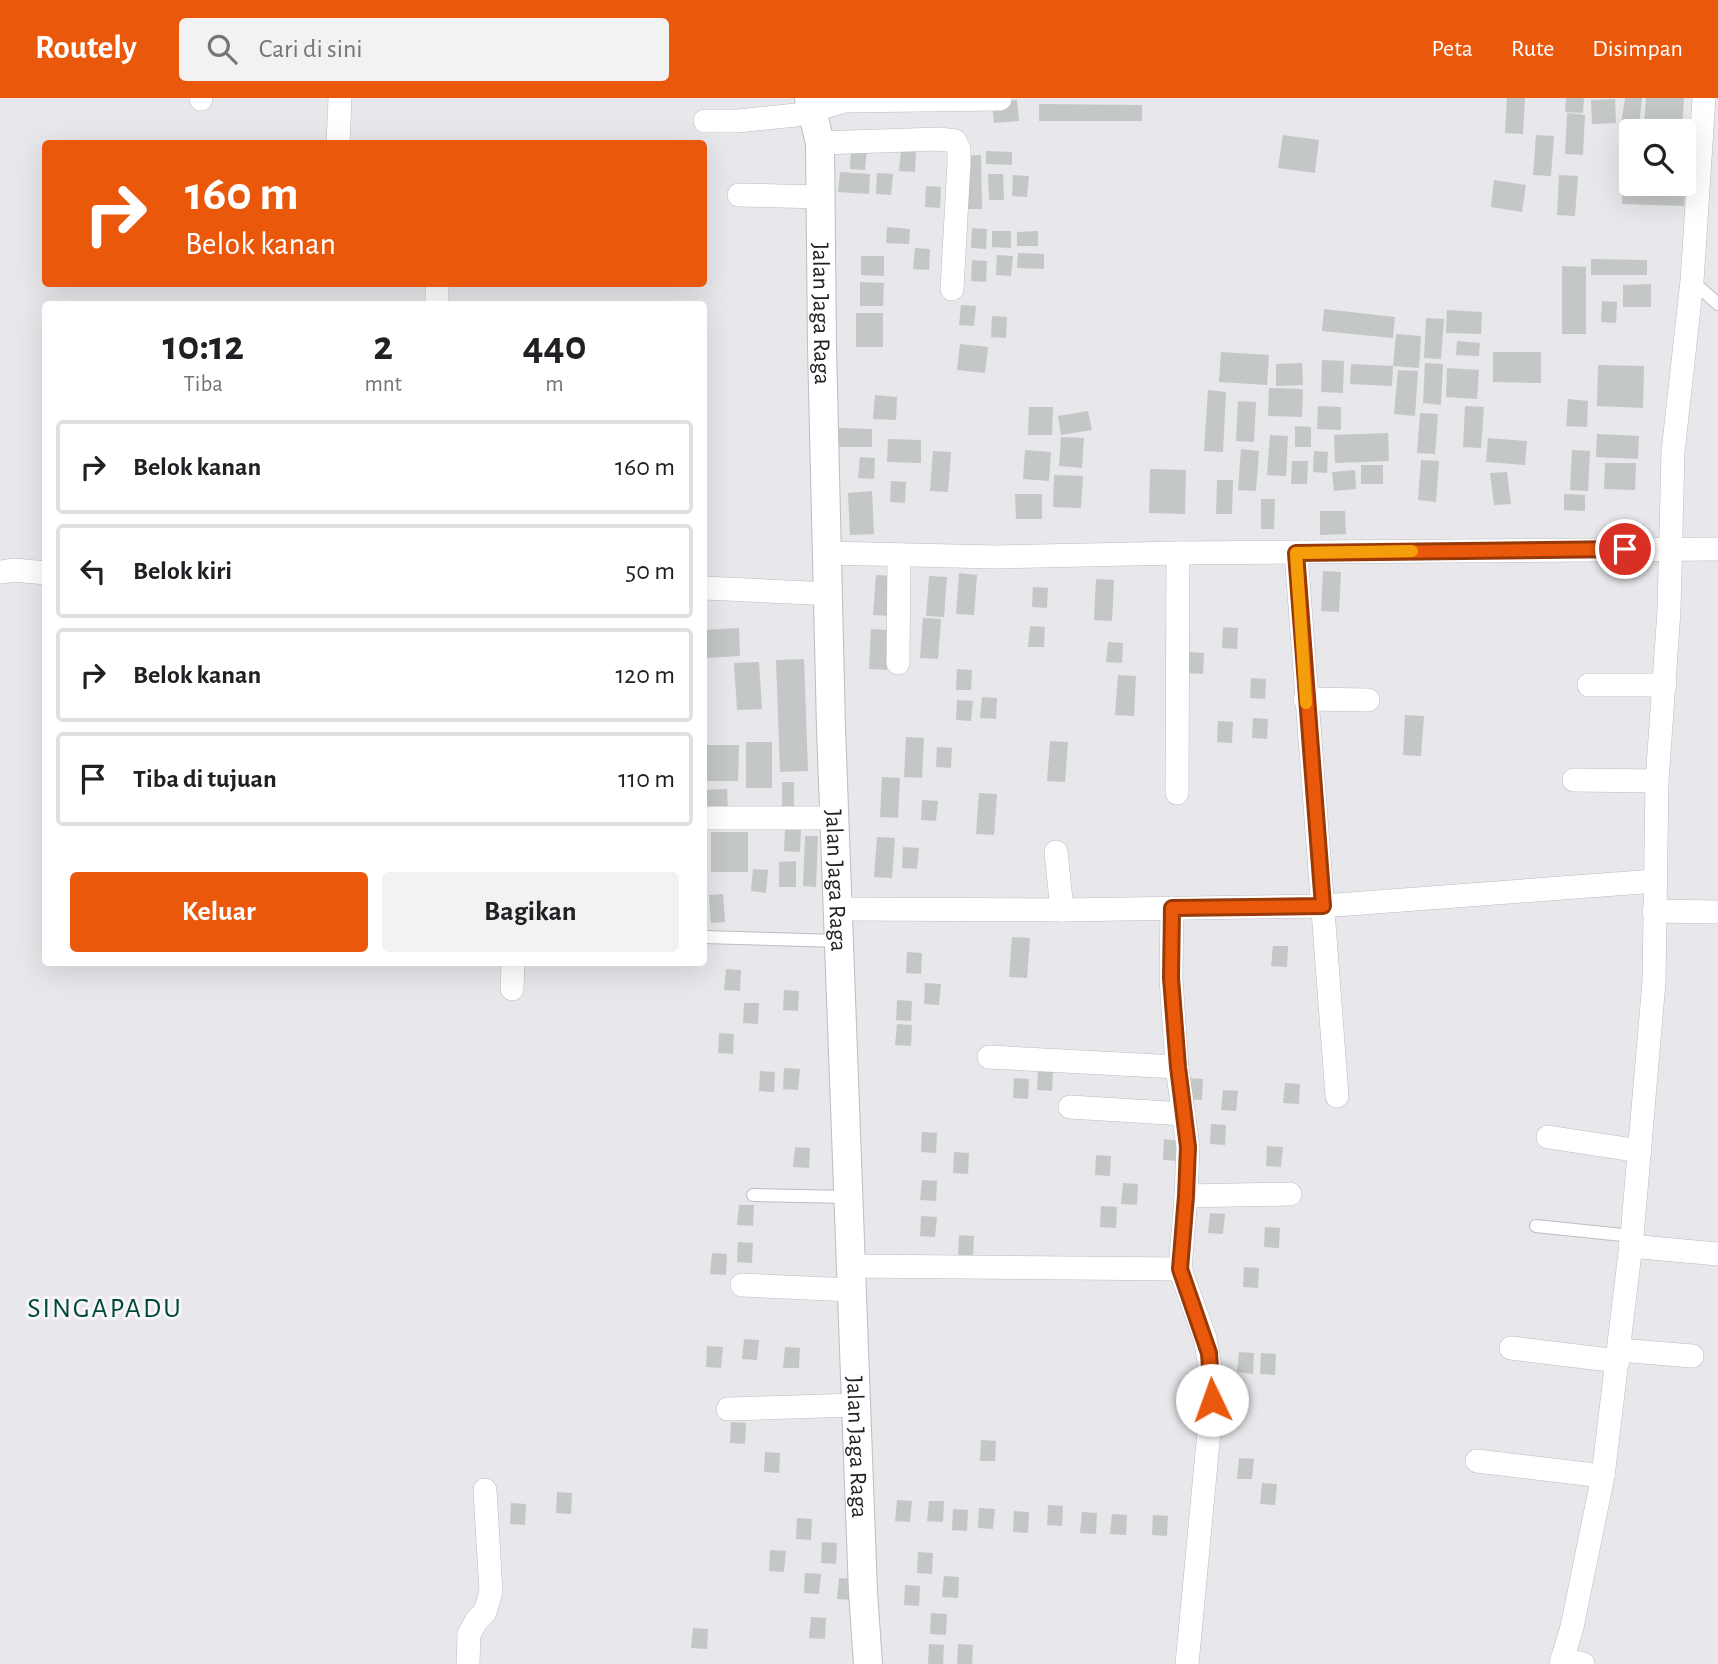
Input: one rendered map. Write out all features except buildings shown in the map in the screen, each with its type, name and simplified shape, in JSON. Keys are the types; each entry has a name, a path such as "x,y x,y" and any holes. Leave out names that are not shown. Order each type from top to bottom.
{"street":[{"path":"338,140 340,98"},
{"path":"1569,1662 1573,1627 1603,1476 1640,1151 1654,982 1657,781 1665,685 1673,452 1692,281 1704,98"},
{"path":"816,121 845,101 1000,99"},
{"path":"705,121 737,121 796,115 816,121 955,141 959,163 952,289"},
{"name":"Jalan Jaga Raga","path":"816,121 838,941 868,1664"},
{"path":"739,195 820,197"},
{"path":"827,553 996,557 1517,549 1718,549"},
{"path":"1177,793 1178,553"},
{"path":"1296,553 1337,1096"},
{"path":"898,663 900,555"},
{"path":"5,568 42,573"},
{"path":"707,587 830,594"},
{"path":"1589,685 1665,685"},
{"path":"1306,699 1368,701"},
{"path":"1574,780 1657,781"},
{"path":"707,818 835,818"},
{"path":"1056,852 1062,910"},
{"path":"837,909 1062,910 1323,906 1655,881"},
{"path":"1172,908 1171,978 1188,1147 1180,1269 1205,1338 1212,1386 1187,1664"},
{"path":"1654,911 1718,912"},
{"path":"512,989 513,966"},
{"path":"989,1057 1178,1067"},
{"path":"1070,1107 1184,1114"},
{"path":"1548,1137 1640,1151"},
{"path":"1186,1196 1290,1194"},
{"path":"1631,1241 1718,1254"},
{"path":"743,1285 852,1278 1180,1269"},
{"path":"1511,1348 1618,1355 1692,1356"},
{"path":"728,1409 856,1405"},
{"path":"1477,1461 1603,1476"},
{"path":"468,1664 469,1634 485,1612 491,1592 485,1490"}],"lane":[{"path":"1692,281 1718,304"},
{"path":"707,937 838,941"},
{"path":"753,1195 850,1197"},
{"path":"1536,1226 1631,1241"}],"slow traffic":[{"path":"1306,703 1296,553 1412,551"}],"district":[{"name":"SINGAPADU","path":"105,1307"}],"route":[{"path":"1212,1400 1209,1353 1180,1269 1188,1147 1171,978 1172,908 1323,906 1296,553 1625,549"}]}
